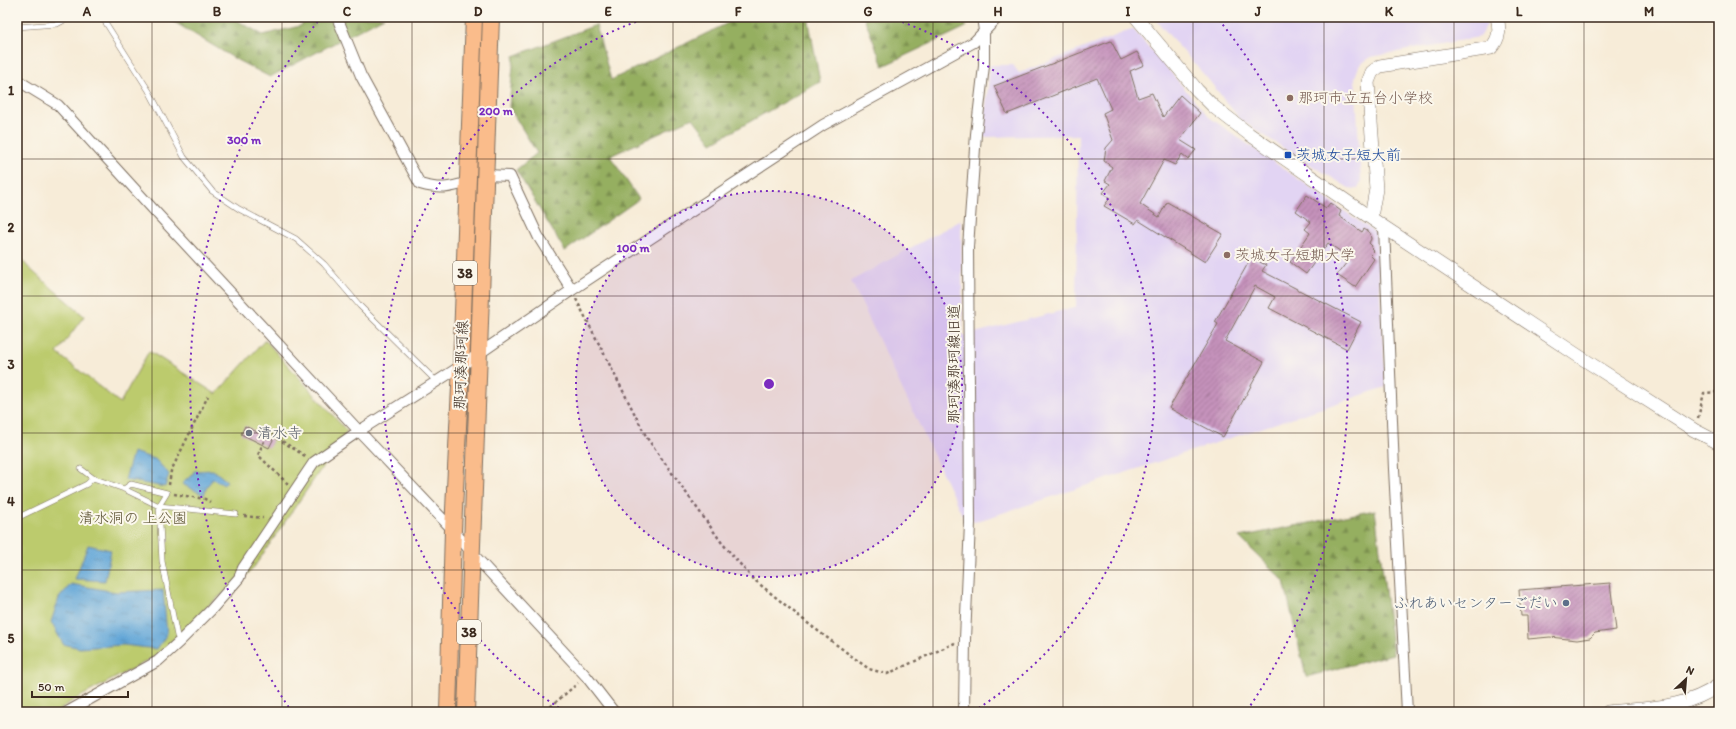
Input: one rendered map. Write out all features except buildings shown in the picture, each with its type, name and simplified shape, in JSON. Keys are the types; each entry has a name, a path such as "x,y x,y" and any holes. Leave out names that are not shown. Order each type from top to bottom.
{"main road":[{"name":"那珂湊那珂線","path":"448,712 453,530 461,366 474,17"},
{"name":"那珂湊那珂線","path":"466,712 491,17"}],"street":[{"path":"337,17 361,76 391,134 420,184 435,188 448,188 468,182"},
{"name":"那珂湊那珂線旧道","path":"964,712 965,638 970,523 968,247 976,134 984,66 984,31 982,17"},
{"path":"66,712 158,661 179,642 238,578 243,568 314,462 358,431 437,382 572,290 823,125 974,42 998,17"},
{"path":"1136,17 1197,90 1214,107 1281,157 1577,355 1694,430 1719,443"},
{"path":"1370,217 1376,189 1368,82 1372,72 1380,66 1491,48 1499,36 1497,17"},
{"path":"17,80 58,105 358,431 453,530 472,553 586,676 614,712"},
{"path":"486,175 510,176 538,236 572,290"},
{"path":"1384,227 1394,469 1407,712"},
{"path":"1608,712 1682,704 1699,697 1719,685"}],"lane":[{"path":"17,27 57,24 70,17"},
{"path":"102,17 149,91 184,157 212,191 239,210 296,239 324,264 360,306 437,382"},
{"path":"81,469 93,478 124,489 159,506 236,514"},
{"path":"17,518 87,484 93,478"},
{"path":"124,489 131,484 167,493 159,506 162,561 177,636"}],"path":[{"path":"572,290 648,438 722,543 752,578 810,625 869,669 887,674 965,638"},
{"path":"1694,430 1704,393 1719,392"},
{"path":"208,396 172,470 167,493 205,499 211,502"},
{"path":"295,491 258,455 268,432 314,462"},
{"path":"236,514 275,520"},
{"path":"548,712 549,708 586,676"}],"shaded area":[{"name":"那珂市立五台小学校","path":"1153,17 1486,17 1488,23 1479,37 1370,57 1359,66 1355,77 1361,181 1358,189 1349,188 1285,149 1240,119 1207,78"},
{"name":"茨城女子短期大学","path":"1133,29 1209,117 1376,233 1386,387 975,522 964,519 851,281 961,220 963,336 1076,307 1078,135 983,137 990,65 1013,65 1019,73"}],"green space":[{"path":"166,17 231,17 263,35 300,26 312,17 384,17 270,77 237,60"},
{"path":"731,17 808,17 820,82 712,143 693,118 610,156 639,199 565,251 516,170 537,153 509,107 514,56 596,25 611,80 732,21"},
{"path":"864,17 964,17 966,27 883,66"},
{"name":"清水洞の 上公園","path":"17,255 30,269 84,316 57,353 120,403 149,351 216,394 265,340 347,431 252,570 209,605 158,655 72,701 57,712 17,712"},
{"path":"1375,510 1393,654 1306,677 1284,581 1239,537"}],"water":[{"path":"133,452 155,459 169,474 165,487 125,480"},
{"path":"213,470 227,481 224,485 213,479 207,486 204,495 182,484 186,479 191,477 194,471"},
{"path":"88,545 111,550 105,581 75,579"},
{"path":"71,584 116,592 163,590 167,634 157,649 123,645 80,648 63,644 51,622 59,598"}],"place":[{"name":"那珂市立五台小学校","path":"1290,98"},
{"name":"茨城女子短大前","path":"1288,155"},
{"name":"茨城女子短期大学","path":"1227,255"},
{"name":"清水寺","path":"249,433"},
{"name":"ふれあいセンターごだい","path":"1566,603"}]}
